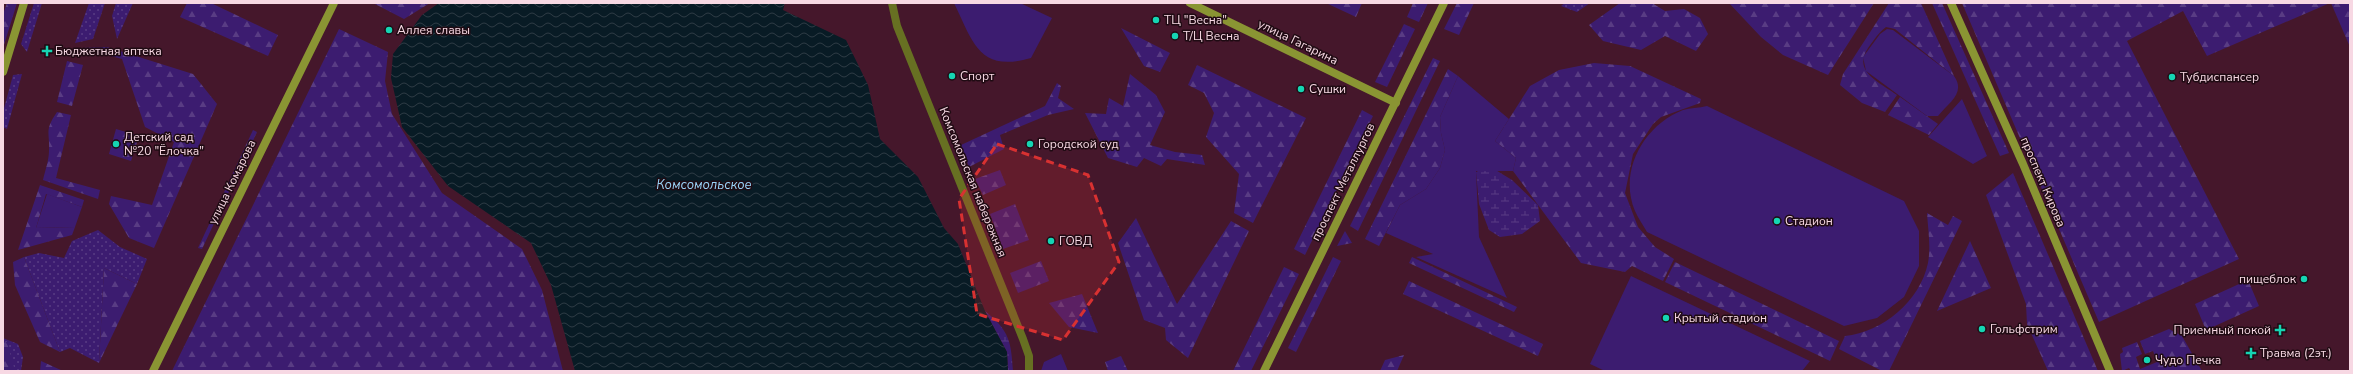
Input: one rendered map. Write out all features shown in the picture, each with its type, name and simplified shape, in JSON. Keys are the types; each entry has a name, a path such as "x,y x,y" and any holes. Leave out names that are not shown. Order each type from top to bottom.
{"main road":[{"path":"3,72 24,3"},
{"name":"улица Комарова","path":"152,371 334,3"},
{"name":"улица Гагарина","path":"1190,3 1396,103"},
{"name":"проспект Металлургов","path":"1264,371 1444,3"},
{"name":"проспект Кирова","path":"1951,3 2022,164 2110,371"}],"street":[{"name":"Комсомольская набережная","path":"892,3 897,26 1023,339 1029,356 1029,371"}],"highlighted area":[{"path":"997,144 1088,175 1119,262 1063,340 977,314 959,199"}],"green space":[{"path":"7,3 17,3 3,48 3,14"},
{"path":"34,3 42,3 27,52 21,44"},
{"path":"89,3 105,3 93,39 75,43"},
{"path":"116,3 133,3 117,39 112,16"},
{"path":"187,3 211,3 278,35 268,56 180,17"},
{"path":"373,3 430,3 404,19"},
{"path":"954,3 1020,3 1052,18 1031,58 1014,62 1000,61 989,57 980,51 967,30"},
{"path":"1326,3 1362,3 1356,17"},
{"path":"1413,3 1428,3 1419,22 1407,17"},
{"path":"1457,3 1474,3 1459,35 1444,29"},
{"path":"1565,3 1590,3 1577,12 1561,6"},
{"path":"1620,3 1652,3 1665,11 1684,9 1700,18 1708,34 1696,51 1665,36 1641,50 1603,41 1589,25"},
{"path":"1729,3 1874,3 1828,75 1783,55 1761,37"},
{"path":"1889,3 1921,3 1954,76 1895,29 1886,27 1878,34 1868,48 1864,56 1863,64 1870,76 1897,95 1885,112 1862,103 1840,85 1843,74"},
{"path":"1932,3 1942,3 2009,153 2000,156"},
{"path":"1962,3 2330,3 2207,56 2183,11 2127,41 2239,259 2099,322"},
{"path":"2331,3 2350,3 2350,47"},
{"path":"1404,24 1415,29 1387,87 1375,82"},
{"path":"1121,28 1170,53 1160,72 1144,66"},
{"path":"339,29 388,52 385,81 392,114 442,193 522,249 542,290 563,371 172,371"},
{"path":"1887,29 1893,30 1954,76 1958,87 1955,97 1938,116 1927,116 1866,71 1863,57 1880,34"},
{"path":"107,47 193,74 217,104 154,248 129,238 109,204 111,196 152,205 174,142 145,127 122,59 82,48"},
{"path":"1433,58 1440,61 1358,231 1350,226"},
{"path":"67,61 83,65 72,106 57,102"},
{"path":"1594,63 1630,66 1701,99 1700,103 1661,117 1653,124 1633,154 1625,193 1638,227 1655,247 1674,259 1663,281 1632,266 1625,272 1581,263 1513,171 1516,158 1495,141 1530,86 1559,70"},
{"path":"1197,65 1306,118 1253,223 1234,213 1239,174 1206,137 1214,113 1204,93 1188,85"},
{"path":"1448,69 1458,76 1440,117 1441,133 1445,150 1440,168 1426,189 1400,205 1379,246 1365,239"},
{"path":"22,74 7,129 3,127 3,112 13,75"},
{"path":"1130,74 1156,95 1165,112 1150,145 1175,152 1202,155 1205,165 1167,159 1161,166 1144,158 1137,167 1108,158 1085,113 1106,114 1109,98 1123,106"},
{"path":"1458,76 1509,119 1495,141 1516,158 1513,171 1476,171 1479,237 1507,298 1416,257 1433,254 1386,233 1400,205 1426,189 1440,168 1445,150 1441,133 1440,117"},
{"path":"1057,83 1061,86 1058,98 1074,109 1048,115 1000,135 1004,149 969,167 961,145 1045,106"},
{"path":"1900,97 1938,124 1929,135 1888,115"},
{"path":"1962,99 1987,156 1973,164 1928,137"},
{"name":"Стадион","path":"1707,106 1904,201 1919,231 1919,266 1904,297 1877,318 1844,326 1647,232 1635,211 1631,196 1630,180 1632,165 1638,151 1646,138 1657,126 1669,117 1683,110"},
{"path":"1362,110 1373,116 1305,255 1294,249"},
{"path":"57,112 71,115 56,178 100,190 98,199 43,180 49,154 48,132 50,123"},
{"path":"116,129 139,136 131,161 109,154"},
{"path":"253,130 257,132 202,249 198,248"},
{"path":"1489,166 1512,180 1538,205 1540,221 1522,234 1500,237 1489,230 1479,204 1476,172"},
{"path":"1000,170 1006,185 983,195 975,179"},
{"path":"2013,173 2098,371 2048,371 2027,324 2026,304 1986,195"},
{"path":"40,185 84,200 82,207 46,194 36,228 75,227 72,235 18,250"},
{"path":"47,194 82,207 75,227 36,228"},
{"path":"1015,204 1029,240 1003,249 990,214"},
{"path":"1927,213 1948,225 1953,216 1962,221 1889,371 1882,371 1839,349 1845,336 1873,328 1886,321 1908,302 1917,290 1924,277 1929,257"},
{"path":"1136,218 1177,304 1231,221 1249,231 1188,358 1166,340 1165,328 1144,320 1118,243"},
{"path":"98,230 120,247 147,259 137,284 104,268 99,363 70,348 60,352 24,257 39,253 64,258 72,241"},
{"path":"1345,231 1352,243 1337,246"},
{"path":"1970,241 1991,288 1937,311"},
{"path":"24,257 60,352 40,342 15,285 13,262"},
{"path":"1333,257 1341,261 1296,352 1288,348"},
{"path":"1412,257 1517,307 1514,312 1409,263"},
{"path":"1041,261 1049,281 1018,293 1010,273"},
{"path":"1675,262 1839,341 1830,361 1665,282"},
{"path":"1284,267 1299,274 1251,371 1233,371"},
{"path":"104,268 137,284 99,363"},
{"name":"Крытый стадион","path":"1631,276 1810,361 1802,371 1605,371 1590,364"},
{"path":"2248,280 2259,306 2206,330 2195,304"},
{"path":"1409,281 1543,344 1538,356 1403,294"},
{"path":"1082,294 1098,333 1069,327 1049,303"},
{"path":"985,311 1000,325 1008,338 1013,371 1008,371 1007,352"},
{"path":"2169,329 2182,336 2202,371 2131,371 2129,368 2122,371 2120,354 2123,352 2122,348 2137,342 2142,354 2136,357 2140,369 2157,362 2153,351 2145,354 2140,341"},
{"path":"3,338 18,344 23,357 21,371 3,371"},
{"path":"7,342 15,371 3,371 3,343"},
{"path":"1061,354 1068,371 1041,371 1044,362"},
{"path":"1404,355 1397,371 1380,371 1385,360"},
{"path":"1121,356 1128,371 1108,371 1105,362"},
{"path":"41,361 63,371 40,371"}],"water":[{"name":"Комсомольское","path":"439,3 785,3 783,10 846,40 868,85 880,139 918,177 944,228 958,244 985,311 1007,352 1008,371 575,371 551,285 531,243 448,186 402,127 391,78 393,54 422,15"}],"place":[{"name":"ТЦ \"Весна\"","path":"1156,20"},
{"name":"Аллея славы","path":"389,30"},
{"name":"Т/Ц Весна","path":"1175,36"},
{"name":"Бюджетная аптека","path":"47,51"},
{"name":"Спорт","path":"952,76"},
{"name":"Тубдиспансер","path":"2172,77"},
{"name":"Сушки","path":"1301,89"},
{"name":"Детский сад №20 \"Ёлочка\"","path":"116,144"},
{"name":"Городской суд","path":"1030,144"},
{"name":"Стадион","path":"1777,221"},
{"name":"ГОВД","path":"1051,241"},
{"name":"пищеблок","path":"2304,279"},
{"name":"Крытый стадион","path":"1666,318"},
{"name":"Гольфстрим","path":"1982,329"},
{"name":"Приемный покой","path":"2280,330"},
{"name":"Травма (2эт.)","path":"2251,353"},
{"name":"Чудо Печка","path":"2147,360"}]}
